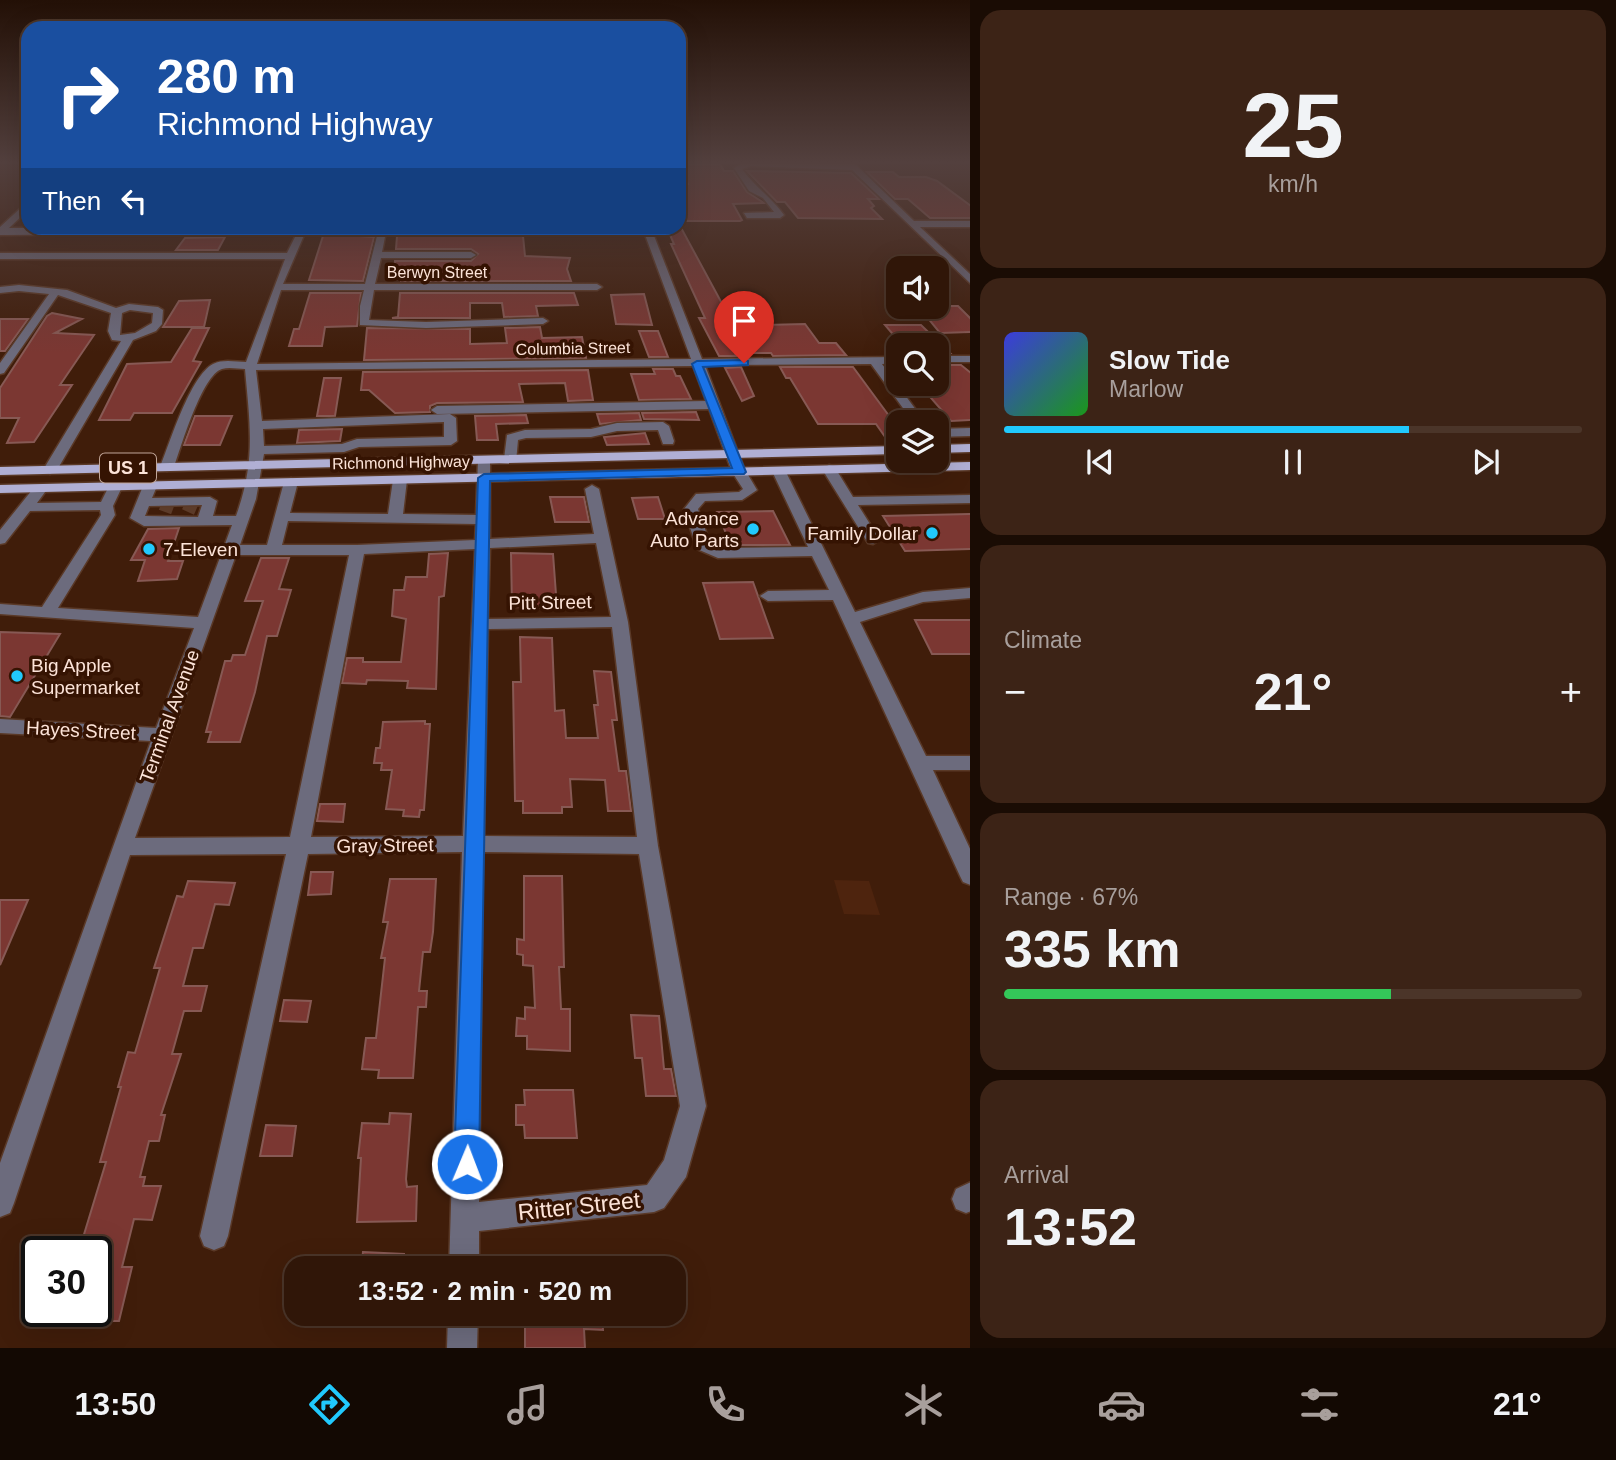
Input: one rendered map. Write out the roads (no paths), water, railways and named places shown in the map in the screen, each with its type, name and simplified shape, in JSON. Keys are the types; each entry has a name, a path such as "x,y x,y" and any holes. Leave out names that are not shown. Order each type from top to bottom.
{"main road":[{"path":"949,448 970,448"},
{"name":"Richmond Highway","path":"0,489 150,486 256,466 291,482 400,480 484,469 511,459 886,450"},
{"name":"Richmond Highway","path":"0,471 256,466 740,472 970,466"}],"street":[{"path":"916,227 970,281"},
{"path":"0,231 21,231"},
{"name":"Terminal Avenue","path":"0,1203 122,847 242,520 256,466 257,425 250,367 277,287 300,235"},
{"path":"381,235 364,323 426,325 543,321"},
{"path":"650,235 713,405 750,490 742,496 701,497 691,509 705,549 718,553 818,551"},
{"path":"376,255 471,255"},
{"path":"0,256 291,256"},
{"name":"Berwyn Street","path":"277,287 597,287"},
{"path":"0,290 19,288 67,293 117,312 129,307 146,307 158,310 160,314 157,324 148,332 128,339 116,338 113,331 117,312"},
{"path":"0,371 55,292"},
{"path":"50,470 128,339"},
{"path":"949,359 970,359"},
{"path":"874,360 910,410"},
{"name":"Columbia Street","path":"167,467 195,397 215,367 886,360"},
{"path":"321,412 713,405"},
{"path":"256,466 357,443 451,441 450,418 257,425"},
{"path":"357,443 359,420"},
{"path":"511,459 512,438 525,435 592,433 617,427 663,426 668,441"},
{"path":"949,433 970,432"},
{"path":"465,1256 484,469"},
{"path":"829,469 873,540"},
{"path":"779,471 920,763 970,876"},
{"path":"395,518 400,480"},
{"path":"273,550 291,482"},
{"path":"150,486 138,518 140,520 210,501 204,521"},
{"path":"47,612 108,515 106,506 115,487"},
{"path":"0,540 41,488"},
{"name":"Ritter Street","path":"466,1218 654,1198 676,1167 693,1106 649,846 620,622 592,489"},
{"path":"849,502 970,499"},
{"path":"144,502 178,510 204,521 242,520"},
{"path":"26,507 106,506"},
{"path":"282,517 484,520"},
{"path":"231,550 357,550 602,538"},
{"path":"214,1236 281,918 299,846 357,550"},
{"path":"850,618 865,617 910,600 970,593"},
{"path":"768,596 839,595"},
{"path":"0,609 204,624"},
{"name":"Pitt Street","path":"481,624 620,622"},
{"name":"Hayes Street","path":"0,726 162,735"},
{"path":"920,763 970,764"},
{"name":"Gray Street","path":"122,847 473,844 649,846"},
{"path":"463,1326 463,1348"}],"tunnel":[{"path":"188,512 192,503"},
{"path":"165,512 168,504"}],"place":[{"name":"Advance Auto Parts","path":"753,529"},
{"name":"Family Dollar","path":"932,533"},
{"name":"7-Eleven","path":"149,549"},
{"name":"Big Apple Supermarket","path":"17,676"}]}
